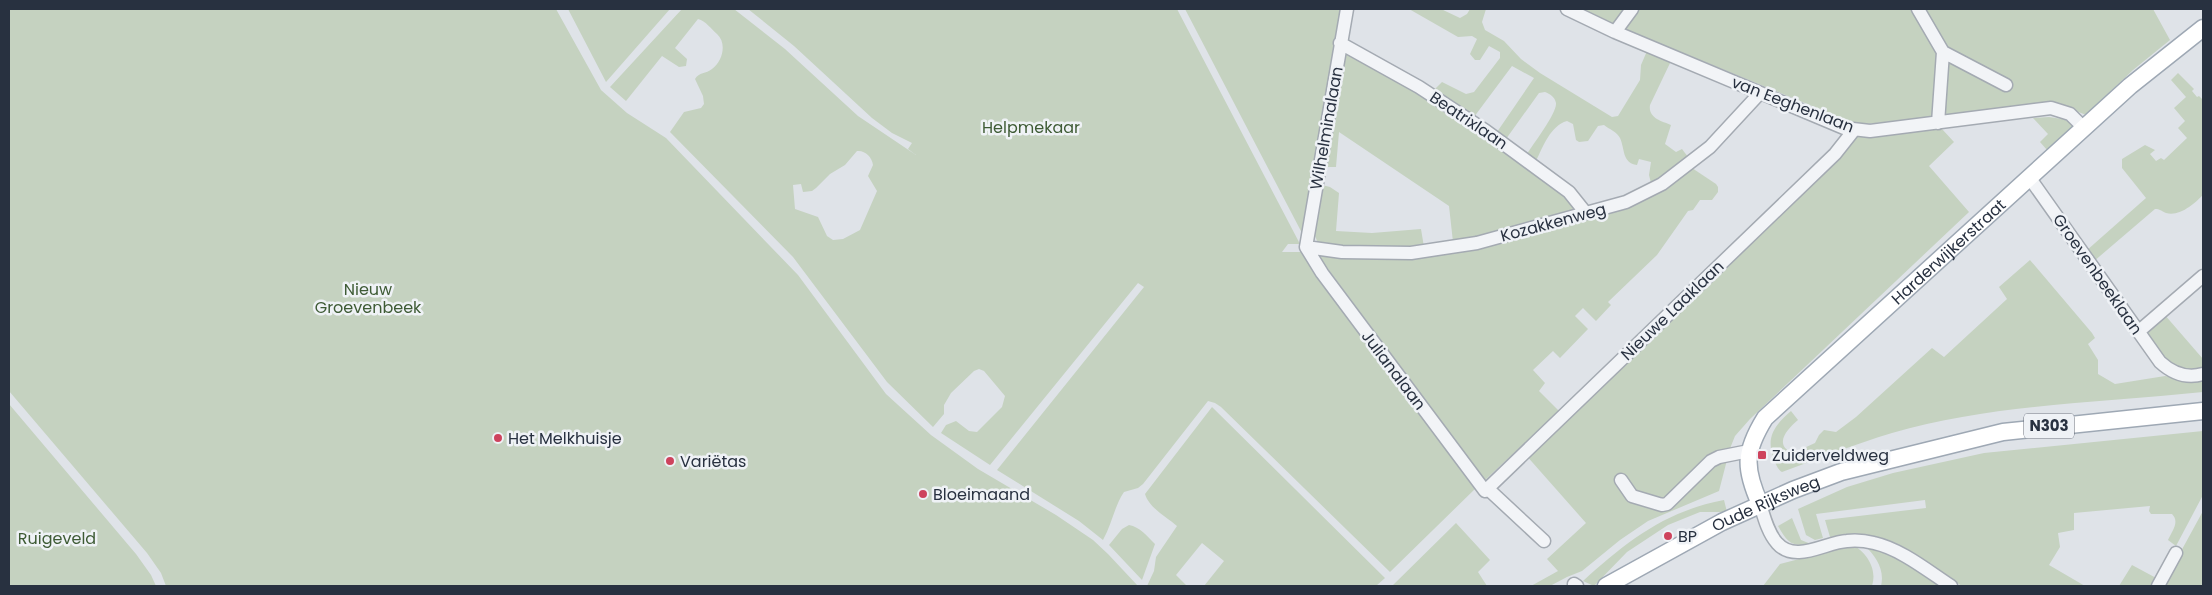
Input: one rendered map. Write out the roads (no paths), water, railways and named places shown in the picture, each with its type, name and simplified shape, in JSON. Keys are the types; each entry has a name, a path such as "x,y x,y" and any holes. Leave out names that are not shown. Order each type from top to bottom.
{"main road":[{"name":"Harderwijkerstraat","path":"1760,504 1750,481 1749,451 1752,439 1765,418 2029,177 2085,129 2130,86 2203,28"},
{"name":"Oude Rijksweg","path":"1606,586 1760,504 1842,472 2003,432 2203,411"}],"street":[{"name":"Wilhelminalaan","path":"1306,247 1347,9"},
{"name":"van Eeghenlaan","path":"1567,9 1615,32 1854,130 1938,124 2051,108 2070,114 2085,129"},
{"path":"1615,32 1632,9"},
{"path":"1918,9 1943,52 2006,85"},
{"name":"Beatrixlaan","path":"1340,44 1419,87 1486,131 1569,192 1586,212"},
{"path":"1938,124 1943,52"},
{"name":"Kozakkenweg","path":"1306,247 1350,252 1411,253 1477,243 1626,202 1662,184 1710,147 1760,93"},
{"name":"Nieuwe Laaklaan","path":"1486,489 1835,154 1854,130"},
{"name":"Groevenbeeklaan","path":"2029,177 2160,362 2169,370 2187,376 2203,374"},
{"name":"Julianalaan","path":"1306,247 1322,273 1486,489"},
{"path":"2138,332 2203,276"},
{"path":"1621,480 1632,496 1662,505 1667,504 1711,461 1719,457 1749,451"},
{"path":"1486,489 1544,541"},
{"path":"1760,504 1770,531 1777,543 1783,548 1791,551 1806,551 1846,540 1875,543 1897,552 1951,586"},
{"path":"2158,586 2176,553"}],"place":[{"name":"Het Melkhuisje","path":"498,438"},
{"name":"Zuiderveldweg","path":"1762,455"},
{"name":"Variëtas","path":"670,461"},
{"name":"Bloeimaand","path":"923,494"},
{"name":"BP","path":"1668,536"}],"park label":[{"name":"Helpmekaar","path":"1031,127"},
{"name":"Nieuw Groevenbeek","path":"368,298"},
{"name":"Ruigeveld","path":"57,538"}]}
